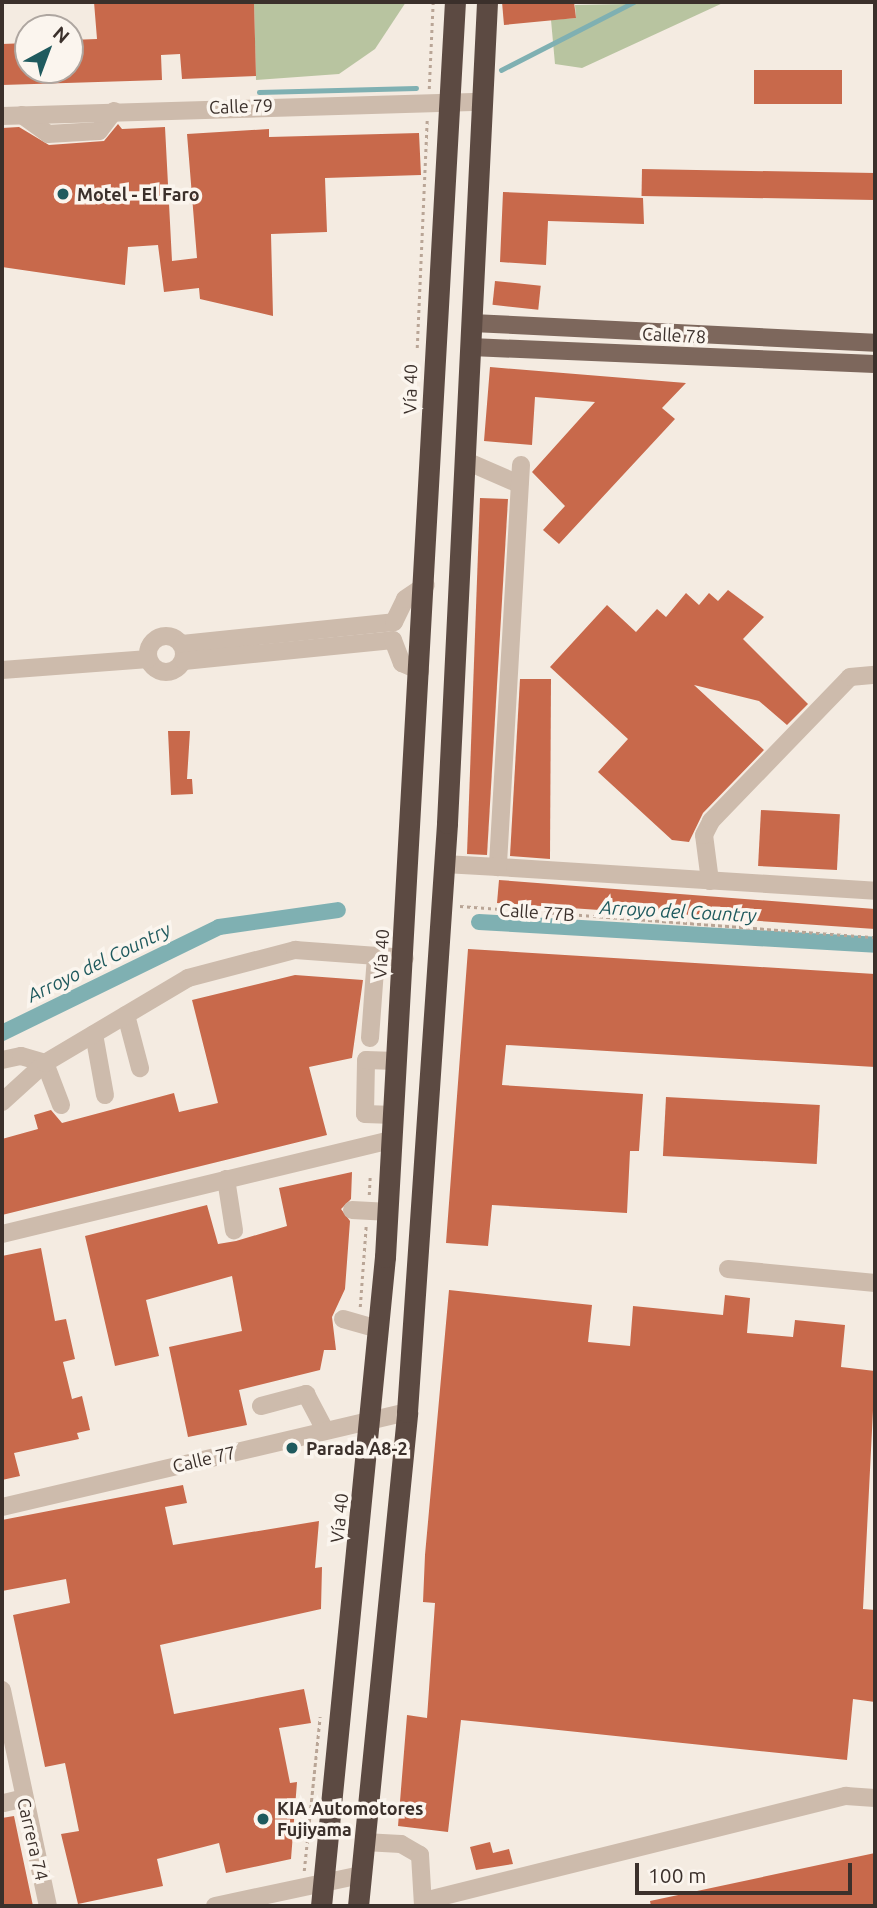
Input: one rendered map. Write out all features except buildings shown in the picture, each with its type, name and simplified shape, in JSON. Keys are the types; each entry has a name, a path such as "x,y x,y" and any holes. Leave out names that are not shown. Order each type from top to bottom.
{"highway":[{"name":"Vía 40","path":"322,1896 373,1419 385,1258 385,1212 405,958 426,585 455,2"},
{"path":"358,1906 407,1412 451,864 447,823 474,464 471,323 487,2"},
{"path":"432,457 474,464"},
{"path":"412,821 447,823"},
{"path":"385,1258 418,1260"}],"main road":[{"name":"Calle 78","path":"471,323 875,343"},
{"name":"Calle 78","path":"471,347 875,364"}],"street":[{"name":"Calle 79","path":"2,116 481,102"},
{"path":"22,115 49,138 99,135 114,111"},
{"path":"474,464 519,484"},
{"path":"498,867 520,465"},
{"path":"421,671 402,663 393,640 394,622 405,599 426,585"},
{"path":"149,659 152,642 162,636 183,652 372,633 394,622"},
{"path":"372,633 393,640"},
{"path":"2,670 149,659 166,673 183,652"},
{"path":"709,881 704,835 711,821 850,677 875,675"},
{"path":"451,864 875,891"},
{"path":"2,1102 45,1063 188,978 295,950 405,958"},
{"path":"370,1038 376,957"},
{"path":"126,1015 140,1068"},
{"path":"94,1034 105,1095"},
{"path":"2,1060 45,1063"},
{"path":"394,1115 365,1114 366,1060 396,1061"},
{"path":"45,1063 61,1105"},
{"path":"2,1234 392,1140"},
{"path":"226,1179 234,1230"},
{"path":"352,1210 385,1212"},
{"path":"728,1269 875,1283"},
{"path":"343,1319 379,1329"},
{"path":"261,1406 306,1394 325,1430"},
{"name":"Calle 77","path":"2,1507 407,1412"},
{"name":"Carrera 74","path":"2,1690 48,1906"},
{"path":"364,1842 401,1844 420,1855 423,1904 846,1796 875,1798"},
{"path":"4,1803 24,1798"},
{"path":"215,1906 322,1896 361,1875"}],"path":[{"path":"416,351 433,2"},
{"name":"Calle 77B","path":"450,906 875,937"}],"green space":[{"path":"254,2 406,2 375,49 339,74 256,80"},
{"path":"725,2 582,68 555,64 551,20 576,18 575,5"}],"waterway":[{"path":"501,70 634,2"},
{"path":"259,92 416,88"},
{"name":"Arroyo del Country","path":"2,1033 219,927 338,910"},
{"name":"Arroyo del Country","path":"479,922 875,945"}],"place":[{"name":"Motel - El Faro","path":"63,194"},
{"name":"Parada A8-2","path":"292,1448"},
{"name":"KIA Automotores Fujiyama","path":"263,1819"}]}
